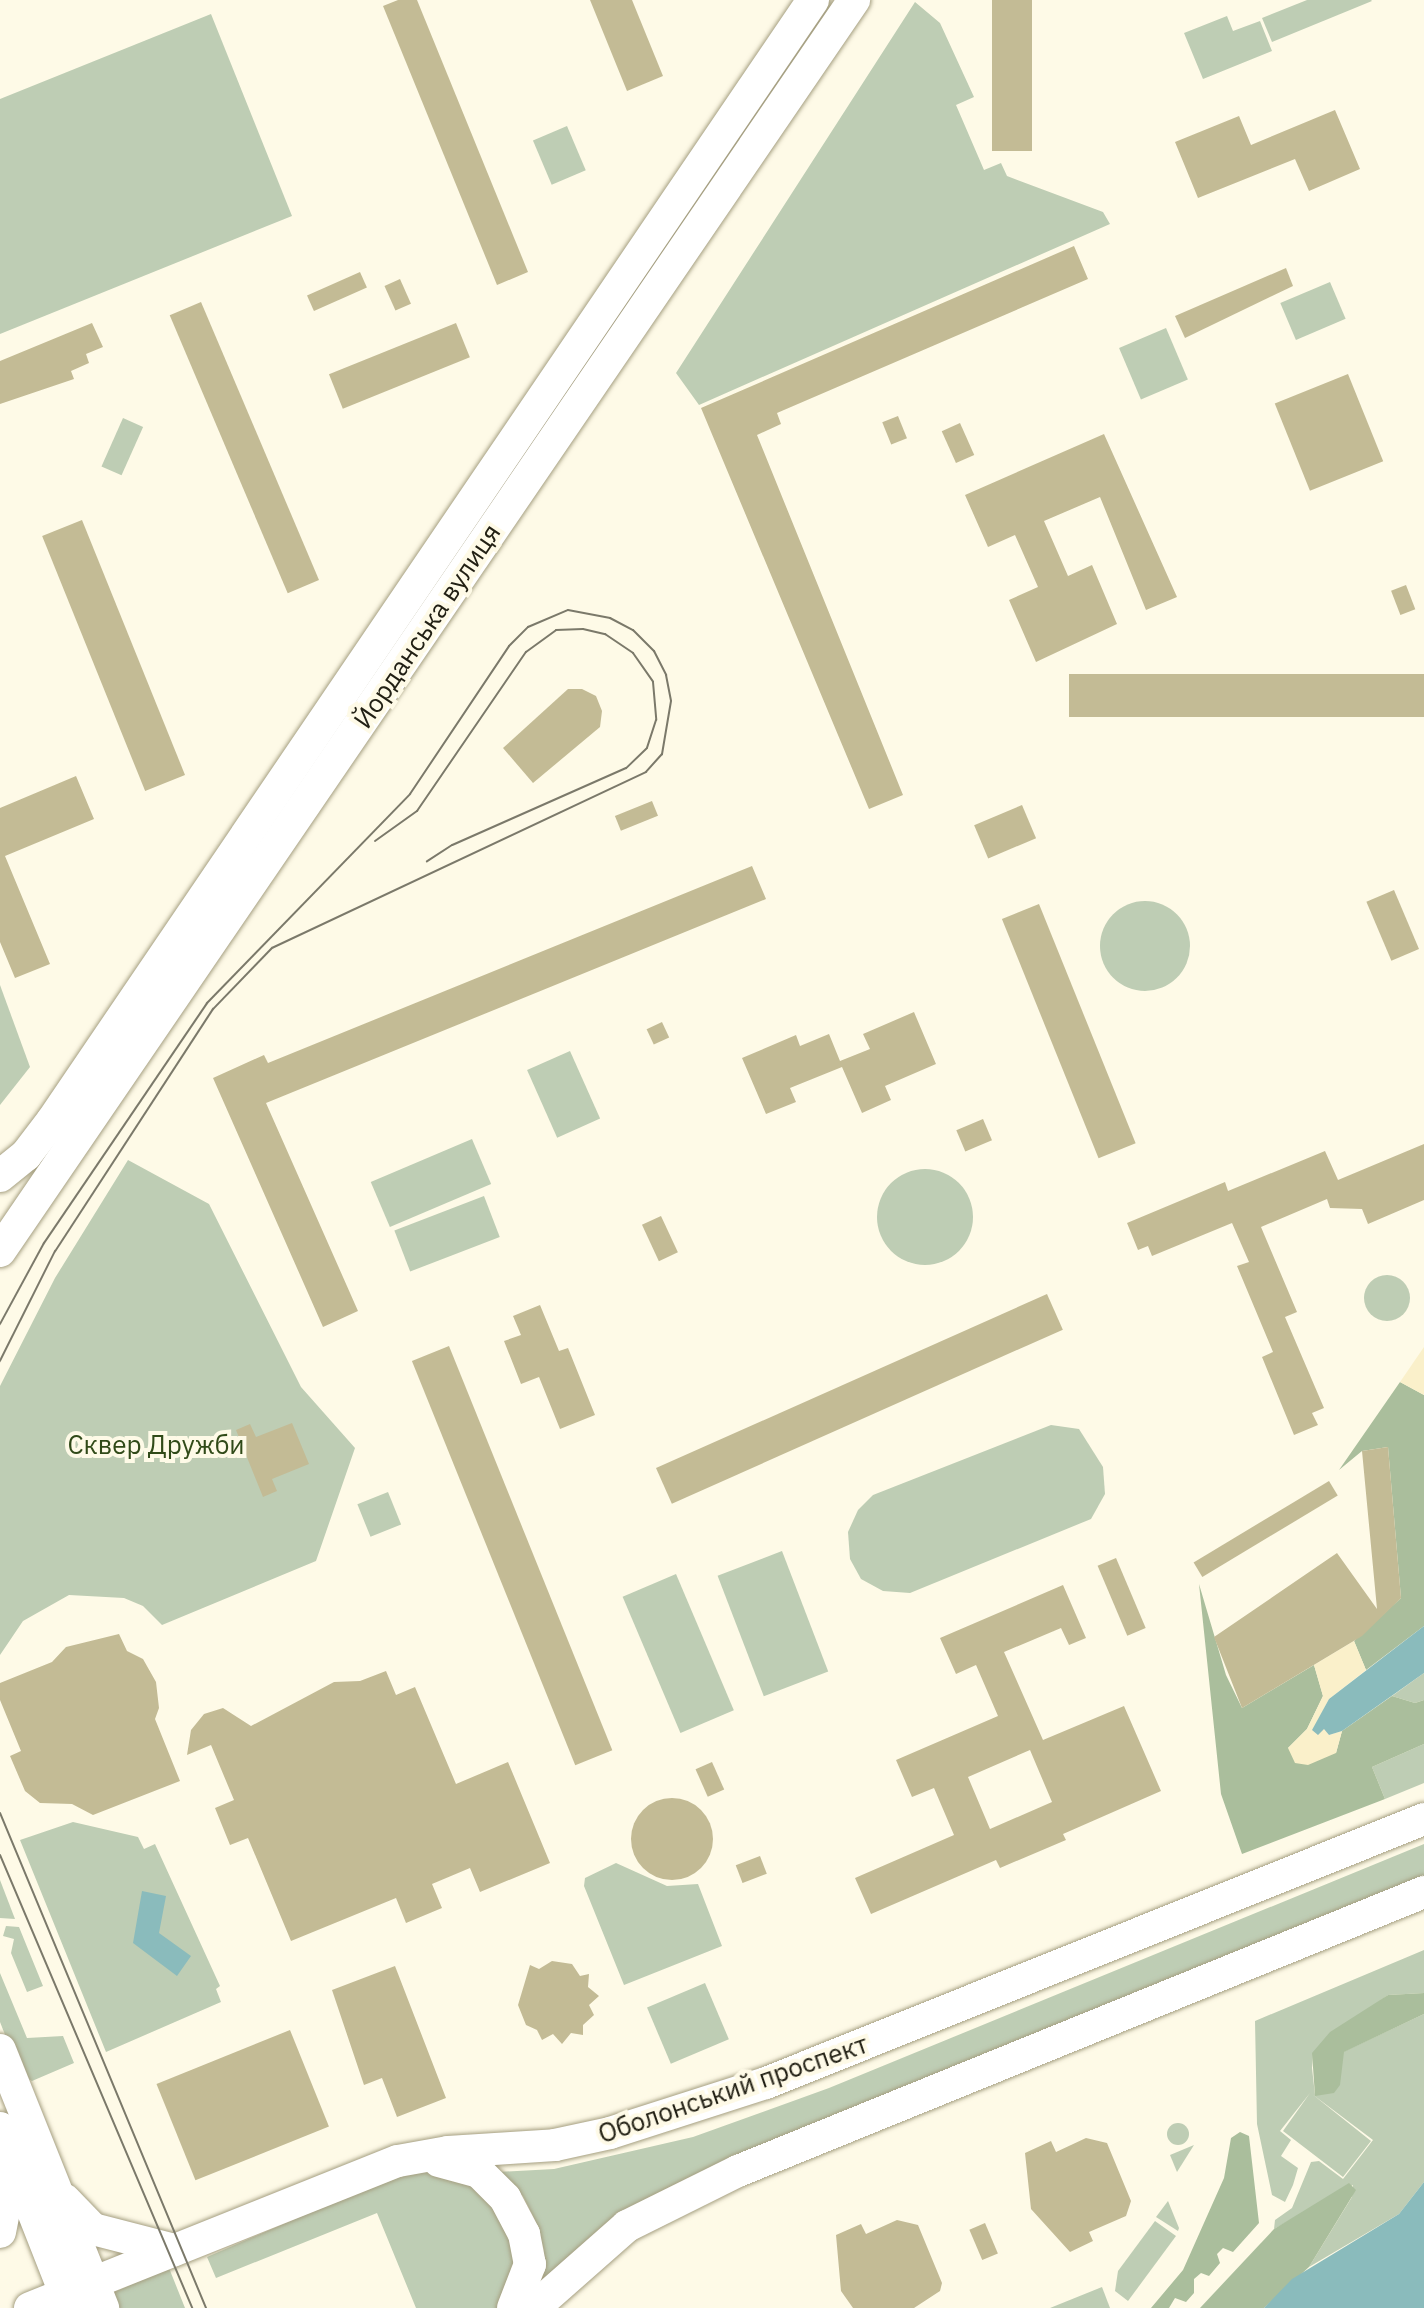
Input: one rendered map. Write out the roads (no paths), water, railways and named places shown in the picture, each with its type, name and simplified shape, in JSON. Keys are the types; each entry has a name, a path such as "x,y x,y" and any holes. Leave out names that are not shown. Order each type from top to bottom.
{"main road":[{"name":"Йорданська вулиця","path":"0,1176 26,1155 52,1121 813,0"},
{"name":"Йорданська вулиця","path":"0,1251 854,0"},
{"name":"Оболонський проспект","path":"30,2308 83,2298 174,2250 398,2161 448,2152 555,2145 694,2107 848,2053 1424,1819"},
{"path":"534,2308 627,2226 727,2177 1424,1892"},
{"path":"0,2050 55,2188 83,2298"},
{"path":"1,2130 83,2298"},
{"path":"0,2232 7,2197 1,2130"},
{"path":"398,2161 458,2163 479,2172 505,2198 524,2234 530,2264 513,2308"},
{"path":"55,2188 93,2229 174,2250"}],"water":[{"path":"1424,1626 1424,1673 1342,1731 1329,1735 1324,1729 1318,1735 1312,1730 1329,1699"},
{"path":"142,1891 166,1896 159,1933 191,1956 177,1976 133,1943"},
{"path":"1424,2182 1424,2308 1264,2308 1292,2279 1399,2214"}],"tram line":[{"path":"0,1324 44,1243 207,1003 410,794 509,646 528,627 568,610 610,618 633,630 654,651 666,675 671,701 662,754 646,772 272,948 213,1009 55,1251 0,1361"},
{"path":"375,841 417,811 526,652 556,630 583,629 605,634 633,653 653,682 656,720 647,748 626,768 452,845 427,861"},
{"path":"0,1813 206,2308"},
{"path":"0,1855 192,2308"}],"park label":[{"name":"Сквер Дружби","path":"156,1445"}]}
